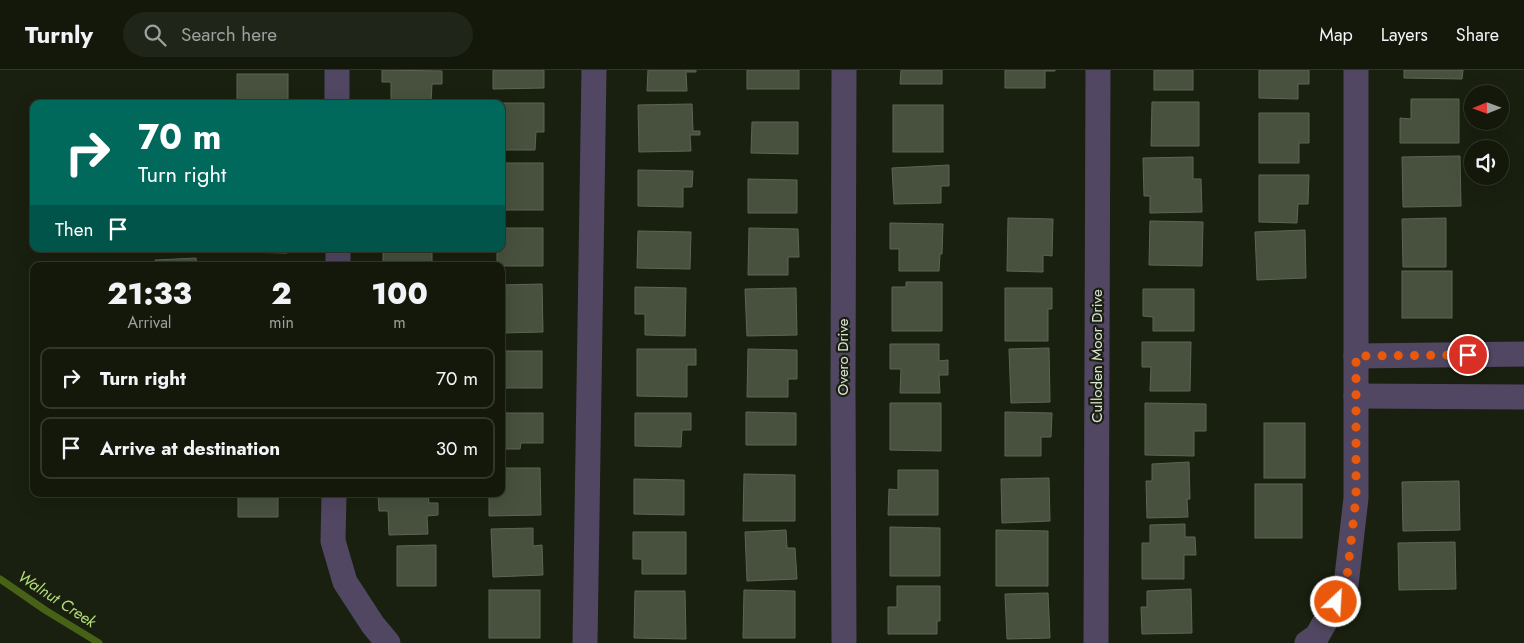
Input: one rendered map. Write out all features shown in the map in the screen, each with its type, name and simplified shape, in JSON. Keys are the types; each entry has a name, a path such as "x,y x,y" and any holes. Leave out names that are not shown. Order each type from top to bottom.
{"street":[{"path":"337,70 337,100"},
{"path":"585,643 594,70"},
{"name":"Overo Drive","path":"844,70 844,643"},
{"name":"Culloden Moor Drive","path":"1096,643 1098,70"},
{"path":"1315,641 1346,585 1356,498 1356,70"},
{"path":"1356,356 1524,354"},
{"path":"1356,396 1524,397"},
{"path":"334,497 333,541 345,582 388,643"}],"building":[{"path":"382,70 442,71 442,84 432,84 431,100 391,100 391,82 382,82"},
{"path":"493,70 544,70 544,88 493,89"},
{"path":"648,70 696,70 696,72 686,72 687,91 647,91"},
{"path":"747,70 799,70 799,89 747,89"},
{"path":"901,70 942,70 942,84 900,84"},
{"path":"1005,70 1055,71 1045,71 1045,88 1005,88"},
{"path":"1154,70 1193,70 1193,90 1154,90"},
{"path":"1259,70 1309,70 1309,84 1298,84 1298,99 1259,98"},
{"path":"1404,70 1463,70 1462,79 1404,78"},
{"path":"237,74 288,74 288,100 237,100"},
{"path":"1411,99 1459,99 1459,143 1400,143 1400,118 1411,119"},
{"path":"1152,102 1199,102 1199,146 1151,146"},
{"path":"505,103 544,103 544,132 536,132 535,150 505,150"},
{"path":"692,104 693,131 700,131 700,135 690,135 691,151 639,152 638,105"},
{"path":"893,105 943,105 943,152 893,152"},
{"path":"1259,113 1309,113 1309,143 1299,143 1299,163 1259,163"},
{"path":"752,122 798,122 798,154 751,153"},
{"path":"1460,156 1461,206 1403,207 1402,157"},
{"path":"1193,157 1193,179 1201,179 1202,212 1150,213 1150,196 1144,196 1143,158"},
{"path":"505,163 543,163 543,210 505,210"},
{"path":"949,165 949,186 941,186 941,203 894,204 892,168"},
{"path":"638,170 693,171 692,187 683,187 683,207 638,206"},
{"path":"1259,175 1309,175 1308,204 1298,204 1297,223 1259,222"},
{"path":"748,179 797,180 797,213 748,213"},
{"path":"1008,218 1053,219 1052,256 1043,255 1043,272 1007,271"},
{"path":"1446,218 1446,267 1403,267 1402,219"},
{"path":"1150,221 1203,222 1202,266 1149,265"},
{"path":"890,223 943,224 942,254 940,254 939,271 899,271 899,249 890,249"},
{"path":"505,228 543,228 543,266 505,266 505,262 497,262 497,252 505,252"},
{"path":"749,228 798,229 799,257 788,257 788,275 748,275"},
{"path":"1305,230 1306,278 1257,280 1255,232"},
{"path":"638,231 691,232 690,269 637,268"},
{"path":"236,252 287,252 287,253"},
{"path":"383,252 432,252 432,262 383,262"},
{"path":"196,258 196,262 155,262 155,260"},
{"path":"1402,271 1452,271 1452,318 1402,318"},
{"path":"906,282 942,282 942,331 892,331 892,287 906,287"},
{"path":"542,284 543,332 505,333 505,285"},
{"path":"635,287 686,288 685,336 645,335 645,314 635,314"},
{"path":"796,288 797,335 747,336 745,289"},
{"path":"1005,288 1052,288 1052,309 1048,309 1048,341 1005,341"},
{"path":"1143,289 1194,289 1194,331 1153,331 1153,317 1143,316"},
{"path":"1142,342 1191,342 1190,391 1150,391 1151,367 1142,367"},
{"path":"890,344 939,344 939,361 948,360 948,375 939,375 940,393 900,393 901,369 890,369"},
{"path":"1049,348 1050,402 1011,403 1009,349"},
{"path":"637,349 696,349 696,365 687,365 687,397 637,396"},
{"path":"748,349 797,350 797,379 788,379 788,397 747,397"},
{"path":"505,351 542,351 542,388 505,388"},
{"path":"890,403 941,403 941,451 890,450"},
{"path":"1145,403 1206,404 1206,431 1194,431 1194,456 1145,455"},
{"path":"746,412 796,413 796,445 746,445"},
{"path":"1005,412 1052,413 1051,437 1041,437 1041,456 1005,456"},
{"path":"505,413 543,413 543,443 521,443 520,449 505,449"},
{"path":"635,413 691,413 691,430 682,430 681,447 635,446"},
{"path":"1264,423 1305,423 1305,478 1264,478"},
{"path":"1189,462 1190,499 1187,499 1188,517 1147,518 1146,481 1152,481 1152,464"},
{"path":"505,468 540,468 541,515 489,516 489,497 505,497"},
{"path":"898,470 938,470 938,515 888,515 889,489 898,490"},
{"path":"744,474 795,475 795,521 743,521"},
{"path":"1049,478 1050,521 1002,523 1001,479"},
{"path":"634,479 684,480 684,515 634,514"},
{"path":"1459,481 1460,530 1403,531 1402,482"},
{"path":"1255,484 1302,484 1302,538 1255,538"},
{"path":"238,497 278,497 278,517 238,517"},
{"path":"378,497 428,497 429,503 438,503 438,515 427,516 428,534 389,535 388,511 379,511"},
{"path":"1185,524 1185,537 1195,537 1196,555 1184,555 1184,579 1142,579 1142,543 1150,543 1150,525"},
{"path":"890,527 940,528 940,576 890,576"},
{"path":"533,528 533,546 542,545 543,575 493,577 491,529"},
{"path":"786,530 787,548 795,548 797,579 747,581 745,532"},
{"path":"996,530 1048,531 1048,586 996,586"},
{"path":"633,532 686,532 686,574 642,574 642,559 633,559"},
{"path":"1455,542 1456,589 1399,590 1398,543"},
{"path":"436,545 436,586 397,586 397,546"},
{"path":"897,586 940,586 940,621 937,621 937,634 888,634 888,607 897,607"},
{"path":"1191,589 1192,633 1142,634 1141,607 1147,607 1147,591"},
{"path":"489,590 540,590 540,638 489,638"},
{"path":"744,590 795,591 795,638 743,638"},
{"path":"635,591 685,591 686,639 634,638"},
{"path":"1048,593 1050,638 1007,639 1005,594"}],"waterway":[{"name":"Walnut Creek","path":"0,579 45,610 99,643"}],"route":[{"path":"1336,602 1346,585 1356,498 1356,356 1468,355"}]}
